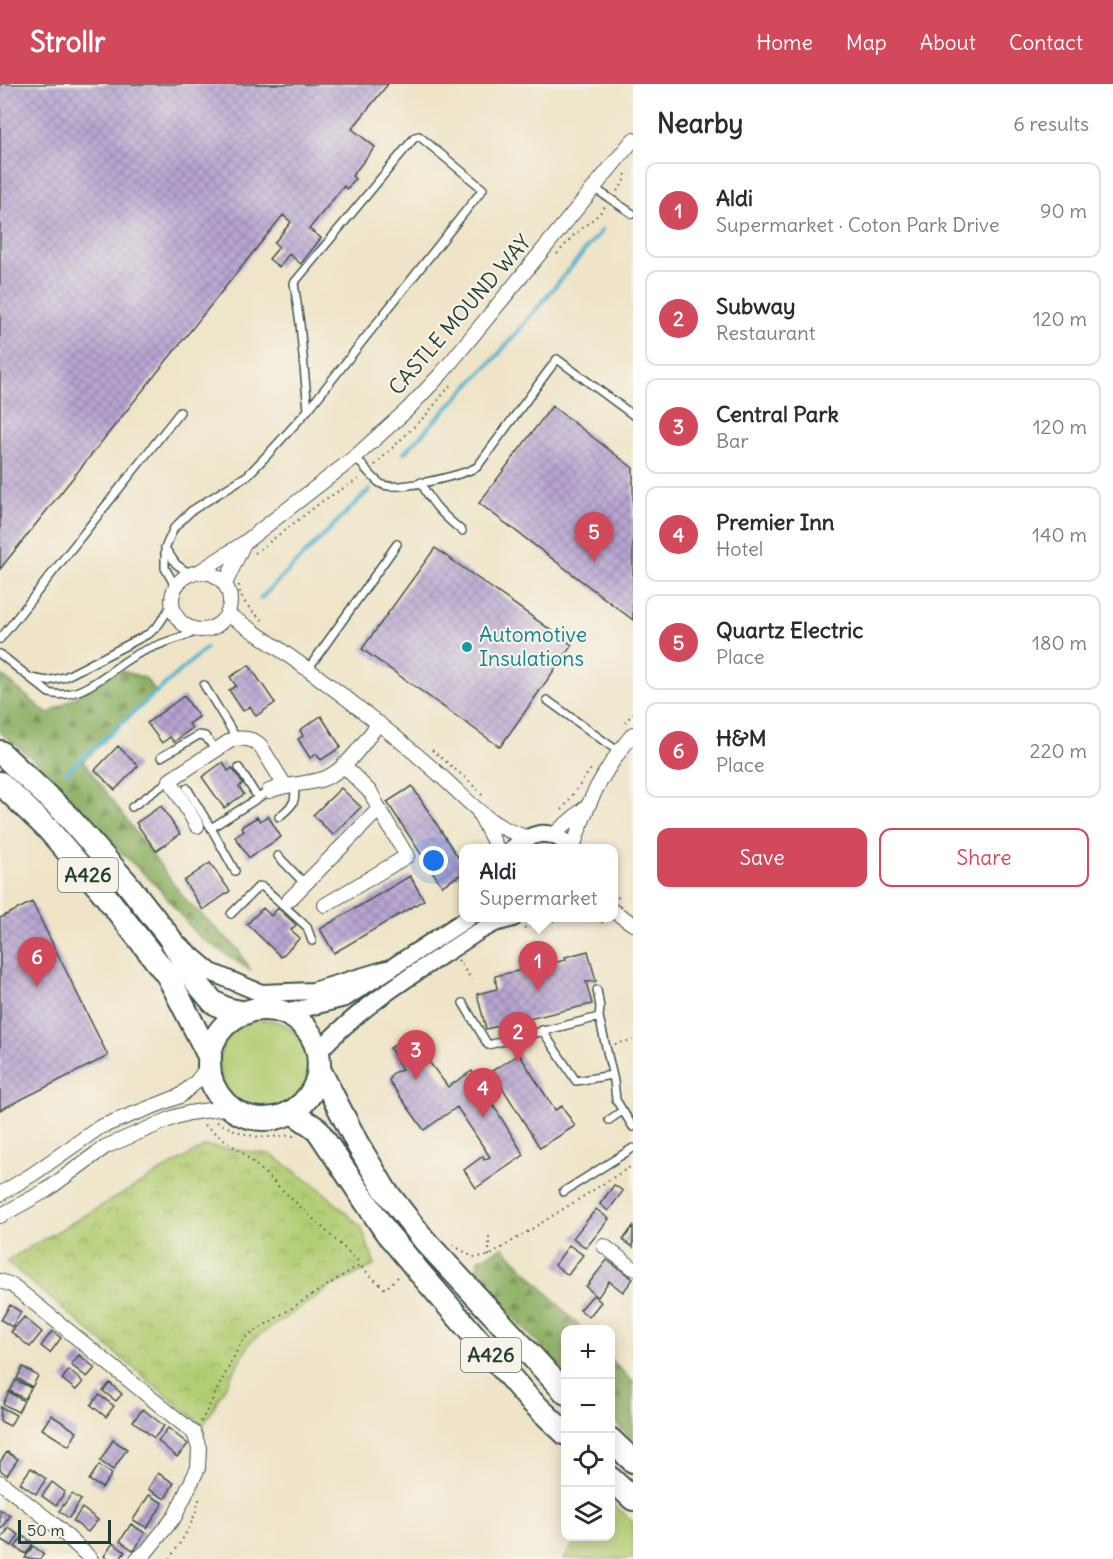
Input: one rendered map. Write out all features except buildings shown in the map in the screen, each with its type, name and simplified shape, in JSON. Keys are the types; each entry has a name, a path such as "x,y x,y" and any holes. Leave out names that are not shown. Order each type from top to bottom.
{"highway":[{"name":"A426","path":"0,752 64,812 126,882 169,937 213,1002 226,1009 245,1013"},
{"name":"A426","path":"0,783 48,829 168,976 210,1062"},
{"path":"258,1009 286,1013 301,1023 312,1036 319,1061 315,1086 306,1101 292,1112 277,1118 260,1119 244,1115 230,1107 219,1095 212,1081 210,1062 214,1043 221,1030 232,1020 258,1009"},
{"name":"A426","path":"319,1061 358,1145 385,1190 439,1246 561,1387"},
{"name":"A426","path":"292,1112 317,1129 409,1268 529,1399 565,1433"},
{"path":"615,1444 633,1461"},
{"path":"615,1483 633,1499"}],"street":[{"name":"CASTLE MOUND WAY","path":"194,573 244,543 355,457 407,410 442,373 633,140"},
{"name":"CASTLE MOUND WAY","path":"225,584 244,543"},
{"path":"194,573 209,573 218,577 225,584 230,602 227,614 215,627 198,631 180,622 171,606 175,586 181,579 194,573"},
{"path":"227,614 308,669 379,723 444,779 479,813 514,834 527,837"},
{"path":"264,794 289,784 323,778 338,770 379,723"},
{"path":"575,844 586,807 612,759 633,734"},
{"path":"204,827 170,780 215,749 237,739 254,740 289,784"},
{"path":"325,905 407,856 371,793 343,765"},
{"path":"554,835 586,807"},
{"path":"286,902 379,809"},
{"path":"479,813 494,844"},
{"path":"519,844 527,837 542,833 554,835 567,844"},
{"path":"618,914 633,924"},
{"path":"286,1013 345,998 462,922"},
{"path":"319,1061 338,1030 367,1006 495,923 517,923"},
{"path":"169,937 211,972 261,993 314,991 387,969"},
{"path":"0,1194 100,1127 180,1096 197,1081 210,1062"},
{"path":"0,1216 47,1190 105,1147 175,1117 230,1107"},
{"path":"604,1246 633,1268"},
{"path":"0,1281 12,1285 194,1432 199,1448 198,1468 175,1516 147,1551 137,1559"},
{"path":"0,1482 55,1525 91,1559"}],"lane":[{"path":"175,586 165,568 165,548 174,528 191,512 248,475 308,410 483,189 419,136 415,137 294,283 308,410"},
{"path":"594,188 633,214"},
{"path":"355,457 381,484 399,487 465,473 477,468 557,359 633,415"},
{"path":"0,639 180,412"},
{"path":"421,482 429,499 440,513 462,531"},
{"path":"308,669 397,544"},
{"path":"165,548 176,564 194,573"},
{"path":"28,677 47,681 74,672 150,633 171,606"},
{"path":"0,654 49,693 70,694 134,656 198,631"},
{"path":"204,685 237,739"},
{"path":"547,700 619,752"},
{"path":"161,757 199,735 205,736 215,749"},
{"path":"204,827 264,794 239,768"},
{"path":"132,807 170,780"},
{"path":"279,817 294,804 296,797 289,784"},
{"path":"187,788 204,827 235,871"},
{"path":"278,856 305,884"},
{"path":"231,914 259,886 263,887 286,902 307,927 312,941"},
{"path":"597,990 599,1017 616,1100 633,1127"},
{"path":"463,1003 488,1045 599,1017"},
{"path":"542,1030 576,1081 612,1075"},
{"path":"609,1120 622,1111"},
{"path":"563,1192 633,1148"}],"path":[{"path":"553,259 573,236 599,214 623,184 627,167"},
{"path":"252,557 324,500 357,482 427,414 455,380"},
{"path":"240,582 239,589 247,605 272,628"},
{"path":"426,745 468,780 487,800"},
{"path":"450,965 458,960 472,980"},
{"path":"606,1046 633,1040"},
{"path":"298,1136 265,1137 244,1133 216,1122 202,1123 244,1154 385,1289 409,1268"},
{"path":"439,1246 473,1257 489,1256 633,1165"},
{"path":"489,1233 489,1256"},
{"path":"200,1426 203,1415 243,1339 360,1265"},
{"path":"169,1559 198,1509 201,1490"}],"green space":[{"path":"119,670 145,678 156,692 83,761 184,898 238,949 251,971 197,935 158,887 122,853 40,765 0,732 0,674 48,714"},
{"path":"264,1020 281,1024 296,1033 305,1048 309,1065 305,1082 296,1097 281,1106 264,1110 247,1106 232,1097 223,1082 219,1065 223,1048 232,1033 247,1024"},
{"path":"205,1146 270,1154 320,1189 361,1227 375,1265 332,1286 251,1341 203,1426 6,1261"},
{"path":"503,1247 578,1325 561,1325 561,1367 476,1279 478,1260"},
{"path":"615,1364 633,1382 633,1441 615,1422"},
{"path":"615,1506 633,1522 633,1559 564,1559 576,1541 615,1541"}],"waterway":[{"path":"404,453 498,355 602,230"},
{"path":"260,599 370,489"},
{"path":"67,772 206,648"}],"place":[{"name":"Quartz Electric","path":"594,562"},
{"name":"Automotive Insulations","path":"467,647"},
{"name":"H&M","path":"37,987"},
{"name":"Aldi","path":"538,991"},
{"name":"Subway","path":"518,1062"},
{"name":"Central Park","path":"416,1080"},
{"name":"Premier Inn","path":"483,1118"}]}
